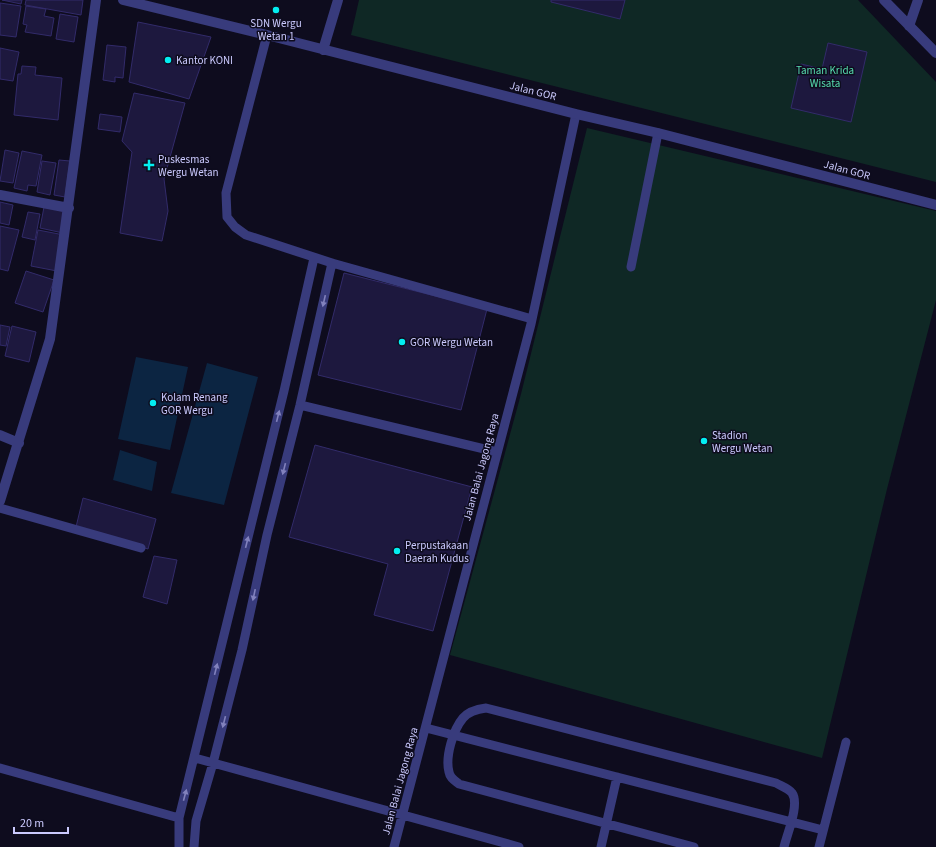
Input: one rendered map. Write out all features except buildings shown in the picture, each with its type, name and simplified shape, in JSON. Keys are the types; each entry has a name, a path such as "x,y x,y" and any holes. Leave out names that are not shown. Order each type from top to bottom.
{"street":[{"path":"0,501 50,339 69,208 96,0"},
{"path":"324,50 338,0"},
{"path":"884,0 936,53"},
{"path":"909,26 918,0"},
{"name":"Jalan GOR","path":"129,1 576,114 658,133 936,205"},
{"path":"0,195 69,208"},
{"path":"0,435 19,443"}],"lane":[{"path":"267,35 226,193 227,217 235,227 246,235 314,258 532,319"},
{"name":"Jalan Balai Jagong Raya","path":"394,847 532,319 576,114"},
{"path":"631,267 658,133"},
{"path":"179,847 179,818 283,398 314,258"},
{"path":"194,847 196,821 214,763 242,650 267,536 300,406 332,263"},
{"path":"300,406 497,452"},
{"path":"0,508 141,548"},
{"path":"694,847 459,784 451,778 448,771 448,758 454,735 463,718 469,713 486,708 776,783 786,787 792,793 795,802 784,847"},
{"path":"426,728 823,830"},
{"path":"819,847 846,742"},
{"path":"195,758 519,847"},
{"path":"0,768 179,818"},
{"path":"601,847 617,777"}],"green space":[{"name":"Taman Krida Wisata","path":"359,0 858,0 936,82 936,182 351,35"},
{"name":"Stadion Wergu Wetan","path":"587,128 936,211 936,300 887,489 822,758 450,655 521,394"}],"water":[{"name":"Kolam Renang GOR Wergu","path":"136,357 188,367 170,450 118,439"},
{"path":"207,363 258,377 224,505 171,493"},
{"path":"120,450 157,462 152,491 113,480"}],"place":[{"name":"SDN Wergu Wetan 1","path":"276,10"},
{"name":"Kantor KONI","path":"168,60"},
{"name":"Puskesmas Wergu Wetan","path":"149,165"},
{"name":"GOR Wergu Wetan","path":"402,342"},
{"name":"Kolam Renang GOR Wergu","path":"153,403"},
{"name":"Stadion Wergu Wetan","path":"704,441"},
{"name":"Perpustakaan Daerah Kudus","path":"397,551"}]}
